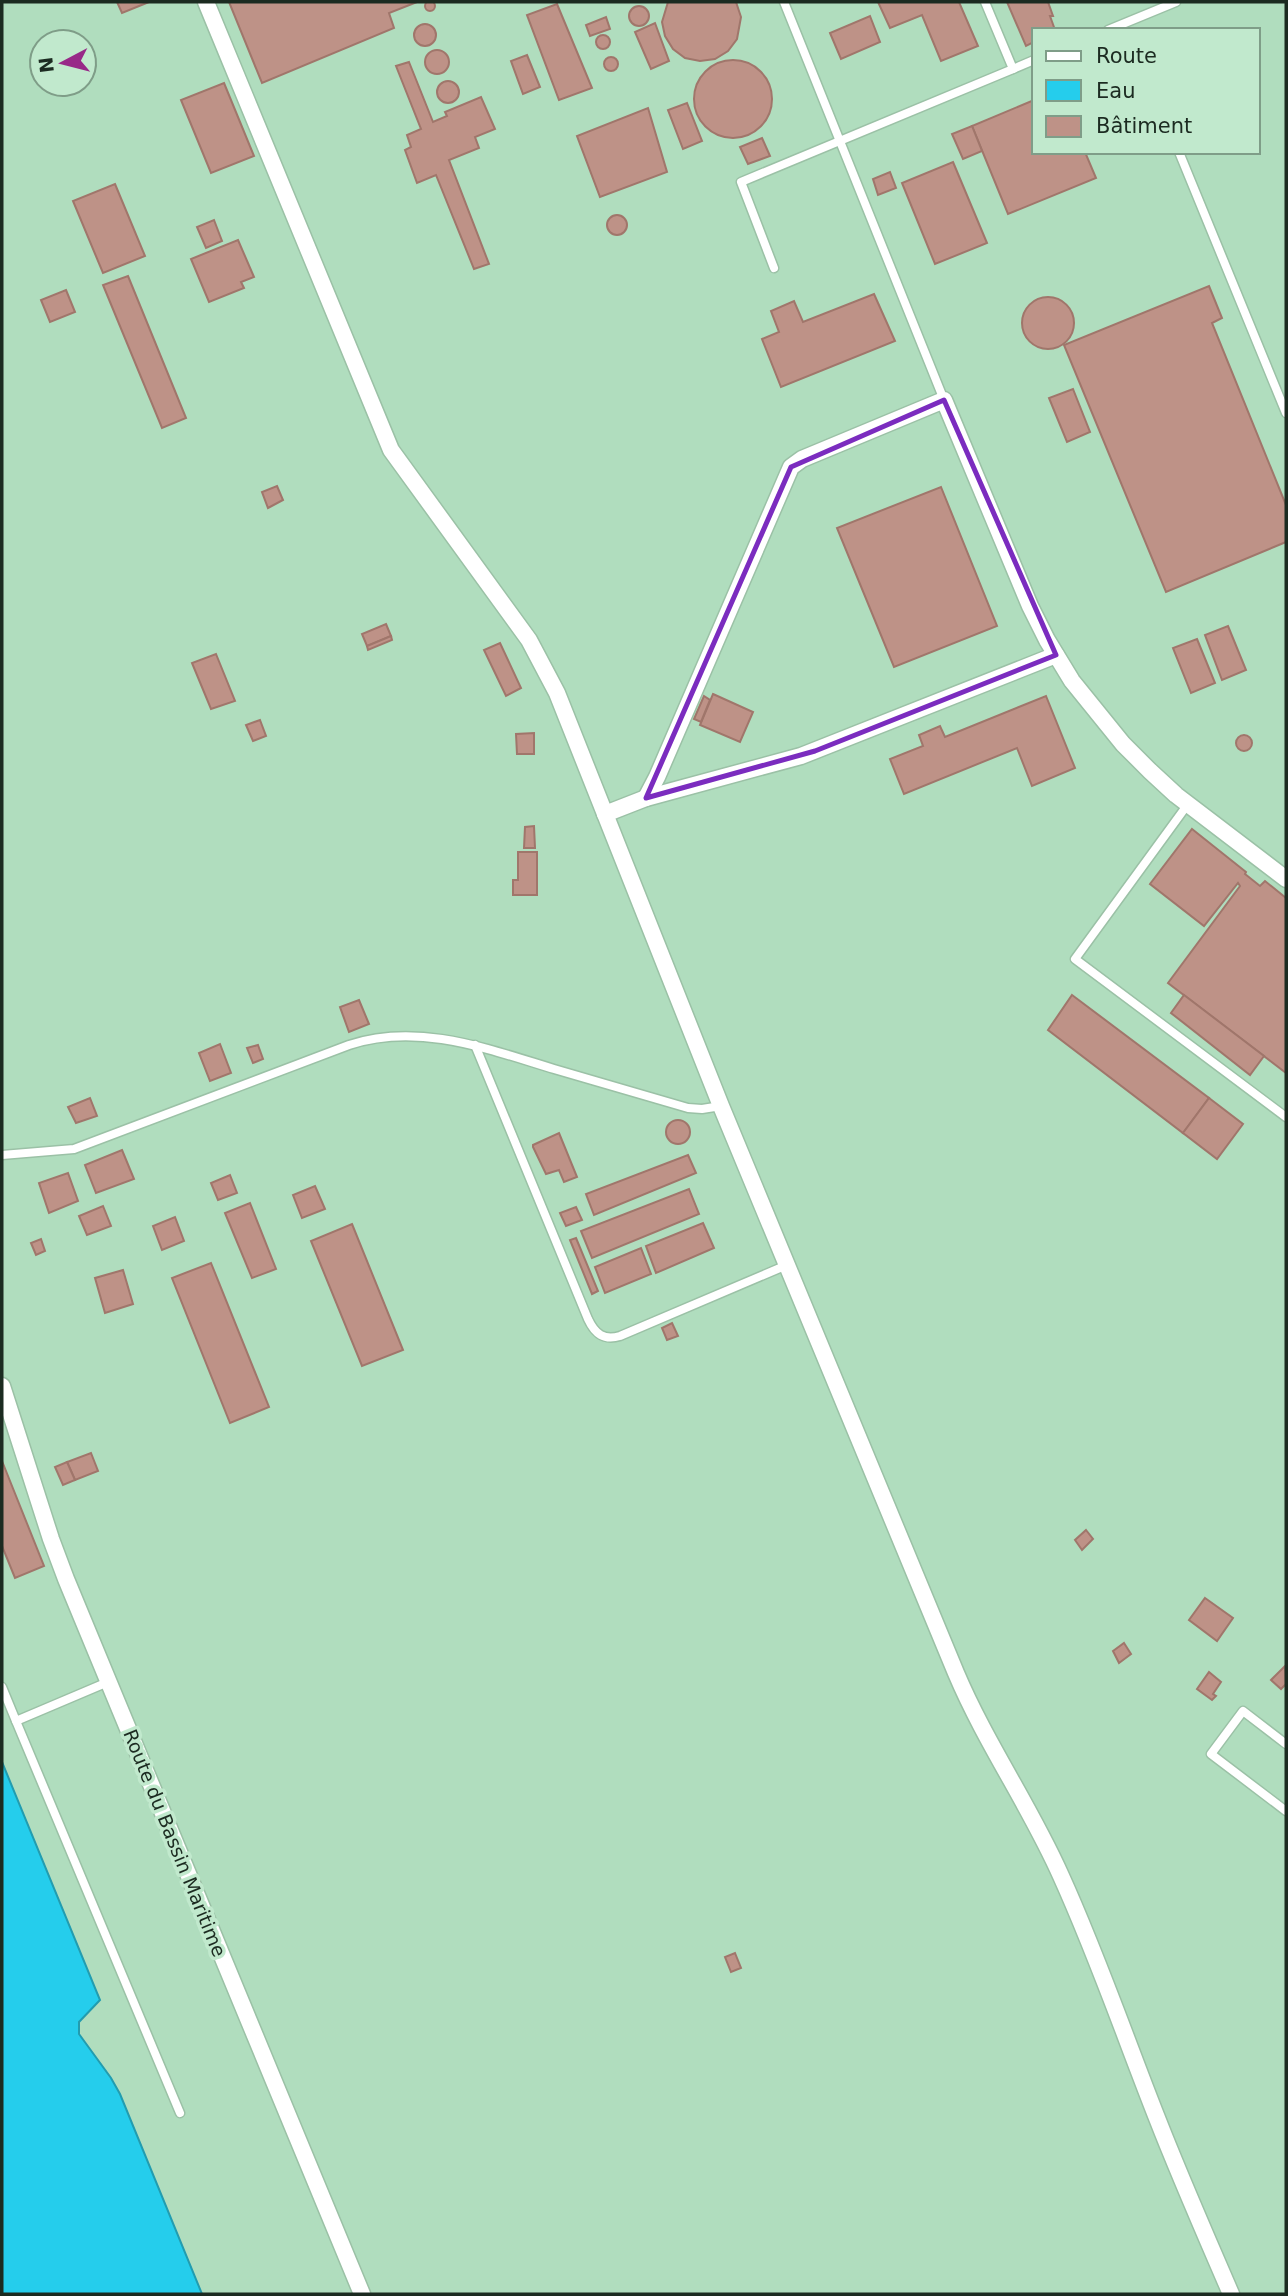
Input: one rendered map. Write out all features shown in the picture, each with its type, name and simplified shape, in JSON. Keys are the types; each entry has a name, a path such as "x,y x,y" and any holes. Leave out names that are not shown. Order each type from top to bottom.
{"street":[{"path":"206,2 384,438 407,475 536,652 556,693 721,1106 963,1690 1035,1821 1084,1928 1163,2133 1231,2294"},
{"path":"646,798 788,470 802,459 944,400 1027,599 1056,655 1086,699 1129,751 1188,804 1286,879"},
{"path":"606,814 646,798 800,756 1056,655"},
{"name":"Route du Bassin Maritime","path":"2,1385 51,1539 362,2294"}],"lane":[{"path":"784,2 944,400"},
{"path":"985,2 1013,69"},
{"path":"1127,26 1176,2"},
{"path":"775,268 740,182 1032,61"},
{"path":"1180,154 1286,413"},
{"path":"1188,804 1075,959 1286,1117"},
{"path":"2,1155 74,1149 359,1041 404,1036 475,1045 688,1108 721,1106"},
{"path":"475,1045 588,1319 602,1337 620,1336 787,1265"},
{"path":"16,1721 108,1682"},
{"path":"2,1687 180,2113"},
{"path":"1286,1744 1243,1711 1211,1754 1286,1811"}],"highlighted area":[{"path":"944,400 1056,655 815,751 646,798 791,467"}],"shaded area":[{"path":"2,2 1286,2 1286,2294 202,2294 120,2094 79,2034 79,2022 99,1999 2,1762"}],"water":[{"path":"2,1762 100,2000 79,2022 79,2034 120,2094 202,2294 2,2294"}],"building":[{"path":"430,1 434,2 434,10 430,11 426,10 425,6 426,2"},
{"path":"117,2 149,2 122,13"},
{"path":"229,2 417,2 389,13 394,28 262,83"},
{"path":"668,2 736,2 741,17 737,39 728,51 715,59 700,61 685,58 673,49 665,36 662,22"},
{"path":"878,2 959,2 978,46 941,61 922,15 890,28"},
{"path":"1007,2 1048,2 1054,28 1032,28 1032,43 1026,46"},
{"path":"557,4 592,88 559,100 527,15"},
{"path":"639,6 646,9 649,16 646,23 639,26 632,23 629,16 632,9"},
{"path":"870,16 880,42 841,59 830,33"},
{"path":"606,17 610,29 590,36 586,25"},
{"path":"655,23 669,61 651,69 635,32"},
{"path":"425,24 433,27 436,35 433,43 425,46 417,43 414,35 417,27"},
{"path":"603,35 608,37 608,47 603,49 598,47 596,42 598,37"},
{"path":"437,50 445,54 449,62 445,70 437,74 429,70 425,62 429,54"},
{"path":"527,55 540,87 523,94 511,61"},
{"path":"608,57 614,57 618,64 614,71 608,71 604,67 604,61"},
{"path":"733,60 748,63 761,71 769,84 772,99 769,114 761,127 748,135 733,138 718,135 705,127 697,114 694,99 697,84 705,71 718,63"},
{"path":"409,62 433,122 447,116 445,112 481,97 495,129 475,137 479,148 449,160 489,264 474,269 436,175 417,183 405,150 411,147 407,135 421,129 396,66"},
{"path":"448,81 456,84 459,92 456,100 448,103 440,100 437,92 440,84"},
{"path":"224,83 254,156 211,173 181,100"},
{"path":"1032,101 1032,154 1086,154 1096,178 1008,214 972,126"},
{"path":"687,103 702,141 683,149 668,110"},
{"path":"648,108 667,172 600,197 577,136"},
{"path":"972,126 982,151 963,159 952,134"},
{"path":"762,138 770,156 748,164 740,147"},
{"path":"953,162 987,243 935,264 902,183"},
{"path":"890,172 896,188 878,195 873,179"},
{"path":"115,184 145,256 103,273 73,201"},
{"path":"617,215 624,218 627,225 624,232 617,235 610,232 607,225 610,218"},
{"path":"214,220 222,241 206,248 197,227"},
{"path":"238,240 254,277 241,282 244,288 209,302 191,259"},
{"path":"128,276 186,418 162,428 103,285"},
{"path":"1209,286 1222,318 1212,323 1286,505 1286,542 1166,592 1064,345"},
{"path":"66,290 75,312 50,322 41,300"},
{"path":"874,294 895,341 781,387 762,339 779,332 771,311 794,301 803,322"},
{"path":"1048,297 1058,299 1066,305 1072,313 1072,333 1066,341 1058,347 1048,349 1038,347 1030,341 1024,333 1022,323 1024,313 1030,305 1038,299"},
{"path":"1073,389 1090,432 1067,442 1049,398"},
{"path":"277,486 283,500 268,508 262,492"},
{"path":"941,487 997,626 894,667 837,528"},
{"path":"386,624 391,636 367,646 362,634"},
{"path":"1228,626 1246,670 1222,680 1205,635"},
{"path":"391,636 392,640 368,650 367,646"},
{"path":"1197,639 1215,683 1191,693 1173,648"},
{"path":"500,643 521,688 506,696 484,650"},
{"path":"216,654 235,701 211,709 192,663"},
{"path":"713,694 753,712 740,742 700,725"},
{"path":"704,696 710,700 701,722 694,719"},
{"path":"1046,696 1075,768 1032,786 1017,748 904,794 890,759 923,746 919,735 940,726 945,737"},
{"path":"260,720 266,736 253,741 246,725"},
{"path":"534,733 534,754 517,754 516,734"},
{"path":"1241,735 1247,735 1252,743 1250,749 1241,751 1236,746 1236,740"},
{"path":"534,826 535,848 524,848 525,827"},
{"path":"1192,829 1260,886 1265,881 1286,898 1286,1073 1168,983 1240,886 1238,883 1204,926 1150,884"},
{"path":"518,852 537,852 537,895 513,895 513,880 518,880"},
{"path":"1072,995 1209,1098 1183,1133 1048,1030"},
{"path":"1184,995 1264,1056 1250,1075 1171,1013"},
{"path":"359,1000 369,1024 349,1032 340,1007"},
{"path":"220,1044 231,1073 210,1081 199,1053"},
{"path":"258,1045 263,1059 253,1063 247,1048"},
{"path":"90,1098 97,1116 76,1123 68,1107"},
{"path":"1209,1098 1243,1124 1217,1159 1183,1133"},
{"path":"678,1120 687,1123 690,1132 687,1141 678,1144 669,1141 666,1132 669,1123"},
{"path":"559,1133 577,1177 564,1182 559,1170 546,1174 533,1147"},
{"path":"122,1150 134,1179 96,1193 85,1165"},
{"path":"688,1155 696,1173 594,1215 586,1194"},
{"path":"68,1173 78,1201 49,1213 39,1183"},
{"path":"230,1175 237,1193 218,1200 211,1183"},
{"path":"315,1186 325,1209 302,1218 293,1195"},
{"path":"689,1189 699,1214 592,1258 581,1231"},
{"path":"250,1203 276,1269 252,1278 225,1213"},
{"path":"103,1206 111,1226 87,1235 79,1216"},
{"path":"576,1207 582,1220 566,1226 560,1213"},
{"path":"175,1217 184,1241 162,1250 153,1226"},
{"path":"703,1223 714,1248 656,1273 646,1246"},
{"path":"352,1224 403,1350 362,1366 311,1241"},
{"path":"576,1238 598,1291 592,1294 570,1240"},
{"path":"41,1239 45,1251 36,1255 31,1243"},
{"path":"641,1248 651,1274 605,1293 595,1267"},
{"path":"211,1263 269,1407 230,1423 172,1278"},
{"path":"123,1270 133,1304 105,1313 95,1278"},
{"path":"672,1323 678,1336 667,1340 662,1328"},
{"path":"91,1453 98,1471 75,1480 67,1462"},
{"path":"2,1461 44,1566 15,1578 2,1546"},
{"path":"67,1462 75,1480 63,1485 55,1467"},
{"path":"1086,1530 1093,1539 1082,1550 1075,1540"},
{"path":"1205,1598 1233,1618 1217,1641 1189,1620"},
{"path":"1124,1643 1131,1654 1119,1663 1113,1651"},
{"path":"1285,1666 1286,1684 1281,1689 1271,1680"},
{"path":"1209,1672 1221,1682 1212,1700 1197,1689"},
{"path":"735,1953 741,1968 731,1972 725,1957"}]}
